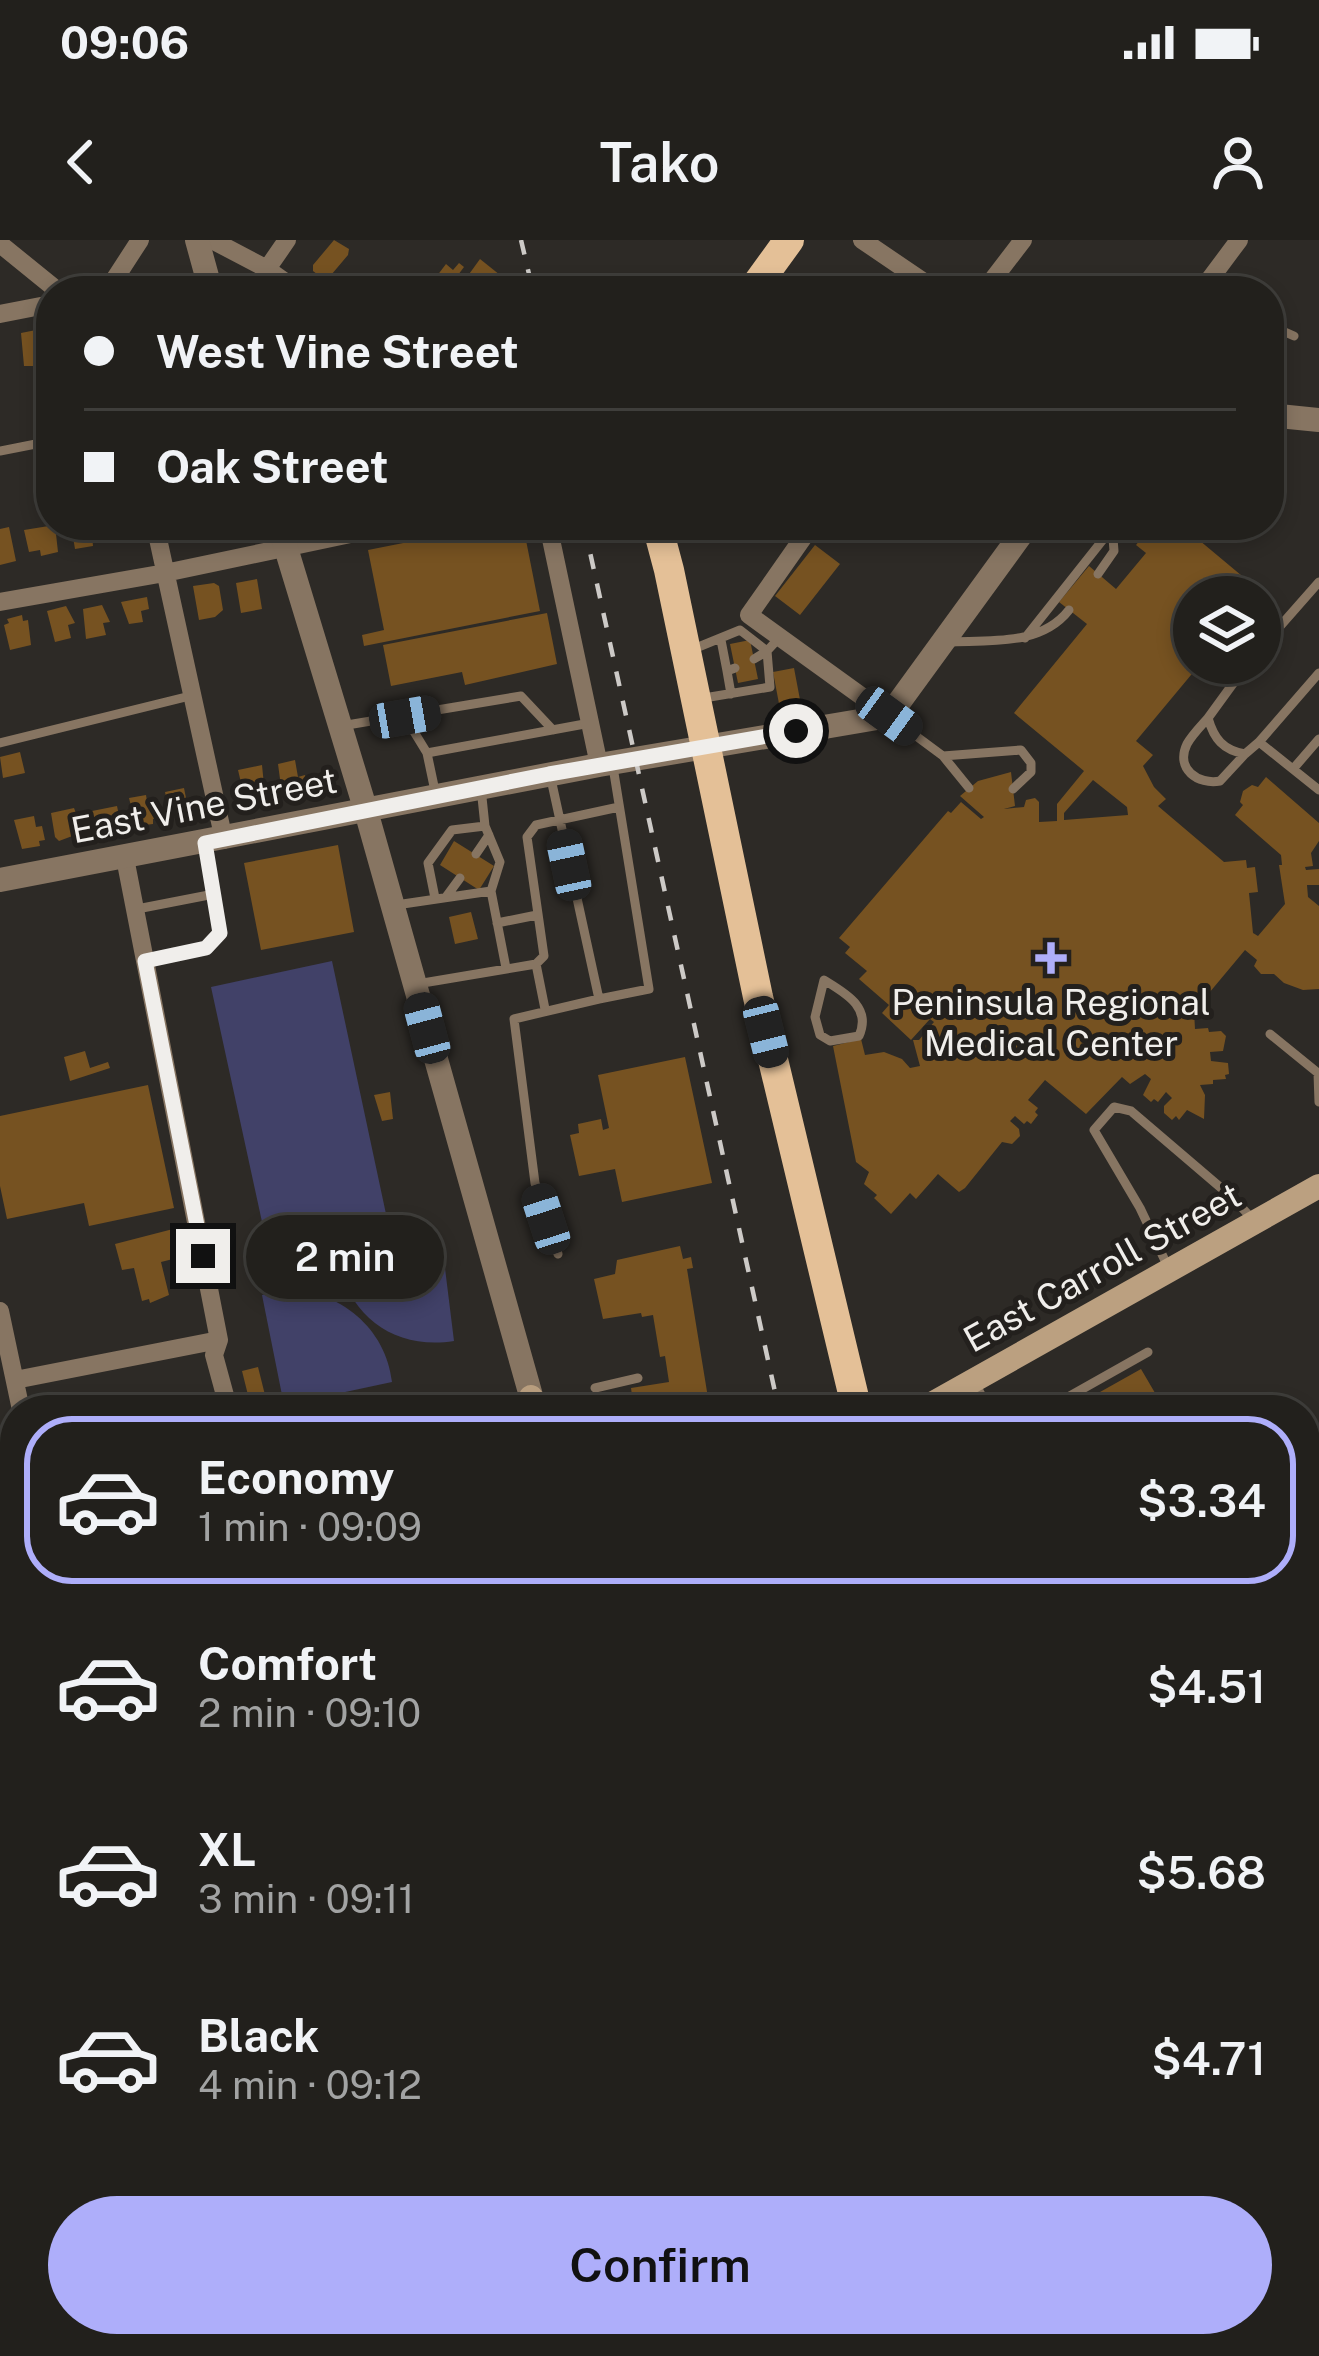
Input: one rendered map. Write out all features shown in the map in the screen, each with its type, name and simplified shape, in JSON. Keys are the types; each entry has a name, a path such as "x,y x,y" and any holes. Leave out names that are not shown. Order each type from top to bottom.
{"main road":[{"path":"763,276 789,240"},
{"path":"660,540 758,997 852,1395"},
{"name":"East Carroll Street","path":"948,1395 1319,1186"}],"street":[{"path":"117,276 140,240"},
{"path":"197,240 208,276"},
{"path":"212,240 277,276"},
{"path":"267,269 287,240"},
{"path":"862,240 915,276"},
{"path":"995,276 1023,240"},
{"path":"1216,276 1239,240"},
{"path":"0,244 39,276"},
{"path":"0,314 36,307"},
{"path":"1284,416 1319,420"},
{"path":"157,540 214,842"},
{"path":"0,602 165,573 267,540"},
{"path":"284,540 533,1395"},
{"path":"551,540 590,722 605,763"},
{"path":"801,540 744,622 889,716 1017,540"},
{"name":"East Vine Street","path":"0,880 605,763 889,716"},
{"path":"125,858 219,1340 214,1354 225,1395"},
{"path":"0,1311 18,1395"},
{"path":"15,1380 219,1340"}],"lane":[{"path":"1284,332 1294,336"},
{"path":"0,451 36,444"},
{"path":"1025,638 1101,540"},
{"path":"1098,574 1114,550 1113,540"},
{"path":"1281,626 1319,586"},
{"path":"943,643 1025,638 1044,632 1069,610"},
{"path":"686,652 721,640 744,622"},
{"path":"721,640 731,669 731,694"},
{"path":"754,659 773,644"},
{"path":"695,699 770,687 773,644"},
{"path":"1233,684 1187,745 1185,765 1204,783 1220,782 1319,673"},
{"path":"0,743 190,696"},
{"path":"340,727 521,696 553,730"},
{"path":"889,716 943,756 969,788"},
{"path":"405,717 427,753 436,797"},
{"path":"1208,718 1213,736 1230,751 1245,754"},
{"path":"427,753 590,722"},
{"path":"1293,769 1319,739"},
{"path":"1259,742 1319,790"},
{"path":"943,756 1021,750 1031,763 1030,772 1013,789"},
{"path":"558,1254 535,1183 514,1019 649,988 619,807 605,763"},
{"path":"549,774 599,999"},
{"path":"481,788 487,830 500,862 491,891 506,968"},
{"path":"415,985 536,964 544,956 527,837 536,825 619,807"},
{"path":"441,898 428,863 452,830 487,830"},
{"path":"476,854 487,830"},
{"path":"145,961 206,948 220,933 214,842"},
{"path":"441,898 460,878"},
{"path":"392,906 491,891"},
{"path":"135,910 214,894"},
{"path":"497,923 537,914"},
{"path":"536,964 545,1009"},
{"path":"824,980 851,996 860,1008 864,1026 859,1036 830,1041 820,1035 815,1017 824,980"},
{"path":"1270,1034 1318,1073 1319,1102"},
{"path":"1170,1270 1094,1130 1114,1107 1131,1112 1255,1222"},
{"path":"1072,1395 1148,1352"},
{"path":"596,1388 638,1378"},
{"path":"974,1381 981,1395"}],"shaded area":[{"path":"332,961 389,1228 269,1254 211,987"},
{"path":"437,1240 442,1244 454,1341 411,1340 376,1324 350,1294 338,1253"},
{"path":"287,1289 306,1291 342,1305 381,1345 392,1382 331,1395 282,1395 262,1295"}],"building":[{"path":"334,240 349,249 330,276 320,276 313,265"},
{"path":"480,259 500,275 499,276 468,276"},
{"path":"459,263 464,267 457,276 437,276 446,264 453,270"},
{"path":"36,330 36,366 24,366 21,333"},
{"path":"9,527 16,561 0,565 0,529"},
{"path":"36,528 36,540 57,540 58,552 41,556 40,550 29,552 24,530"},
{"path":"74,540 92,540 93,546 75,549"},
{"path":"418,540 526,540 540,611 364,646 362,635 384,630 368,550"},
{"path":"1140,540 1199,540 1242,576 1173,576 1173,684 1184,684 1136,741 1153,755 1143,766 1166,799 1158,806 1224,862 1246,860 1247,868 1255,867 1258,892 1249,893 1253,933 1258,936 1285,904 1281,855 1235,815 1243,805 1243,791 1258,787 1266,777 1319,823 1319,841 1311,853 1313,866 1305,867 1319,869 1319,885 1307,885 1308,897 1319,906 1319,989 1303,990 1274,974 1261,974 1254,966 1257,960 1245,950 1194,1011 1195,1029 1208,1028 1226,1036 1223,1051 1210,1052 1211,1061 1228,1063 1229,1074 1213,1084 1200,1085 1205,1095 1204,1119 1187,1110 1179,1120 1176,1116 1172,1120 1164,1113 1172,1098 1166,1092 1158,1102 1143,1095 1151,1079 1145,1074 1130,1084 1122,1077 1086,1114 1045,1080 1028,1100 1038,1108 1038,1115 1031,1124 1015,1116 1010,1121 1020,1136 1012,1144 1002,1142 965,1188 959,1192 938,1174 916,1199 910,1193 891,1214 864,1184 869,1172 856,1162 833,1046 861,1039 865,1055 884,1052 910,1068 920,1066 913,1040 919,1040 934,1022 930,1019 911,1040 882,1013 889,1005 859,979 867,971 845,953 850,947 839,938 948,811 961,802 984,817 960,796 978,781 1011,772 1015,806 1004,809 1024,807 1026,800 1035,798 1039,822 1057,821 1057,804 1084,771 1014,713 1087,624 1059,602 1089,566 1116,589 1146,553 1136,545","holes":["1093,780 1127,807 1128,815 1064,820 1064,813"]},
{"path":"815,545 840,564 800,615 775,596"},
{"path":"257,579 262,609 241,613 236,583"},
{"path":"193,586 219,586 223,610 199,620"},
{"path":"147,597 149,609 141,611 143,622 129,624 121,602"},
{"path":"102,605 110,622 103,623 106,635 86,639 83,609"},
{"path":"66,606 75,623 68,625 71,638 55,642 47,611"},
{"path":"547,613 557,664 465,685 462,672 391,686 383,645"},
{"path":"22,615 23,621 28,620 31,645 10,650 4,625 7,619"},
{"path":"750,640 758,679 738,683 730,644"},
{"path":"794,668 801,705 780,709 773,672"},
{"path":"20,752 25,773 3,778 0,757"},
{"path":"295,760 298,777 305,775 308,788 298,790 299,794 282,794 278,764"},
{"path":"262,765 265,795 262,801 246,804 238,770"},
{"path":"184,788 196,810 179,818 178,813 170,815 165,792"},
{"path":"146,795 148,807 156,805 158,818 153,824 136,826 129,798"},
{"path":"117,806 122,830 92,833 87,812"},
{"path":"74,808 83,832 59,841 51,813"},
{"path":"34,816 45,840 39,841 40,846 22,849 14,820"},
{"path":"454,841 494,866 479,890 440,865"},
{"path":"338,845 354,932 261,950 244,863"},
{"path":"471,912 478,939 455,944 449,917"},
{"path":"85,1051 90,1068 108,1062 110,1068 70,1081 64,1057"},
{"path":"685,1057 712,1183 622,1202 615,1169 579,1176 570,1135 579,1133 578,1124 601,1119 603,1130 609,1128 598,1075"},
{"path":"148,1085 174,1208 89,1226 84,1203 7,1219 0,1186 0,1116"},
{"path":"390,1092 393,1119 382,1121 374,1095"},
{"path":"173,1229 181,1257 161,1262 169,1295 150,1303 149,1299 142,1301 134,1268 122,1270 115,1244"},
{"path":"680,1246 683,1259 691,1257 693,1268 687,1269 708,1395 632,1395 631,1388 669,1382 653,1315 603,1319 594,1279 615,1274 617,1260"},
{"path":"326,1261 329,1279 304,1283 302,1265"},
{"path":"258,1367 265,1395 248,1395 242,1371"},
{"path":"1141,1369 1156,1395 1095,1395"}],"railway":[{"path":"521,240 529,276"},
{"path":"587,540 776,1395"}],"place":[{"name":"Peninsula Regional Medical Center","path":"1051,958"}],"route":[{"path":"203,1256 145,961 206,948 220,933 205,843 549,774 796,731"}]}
